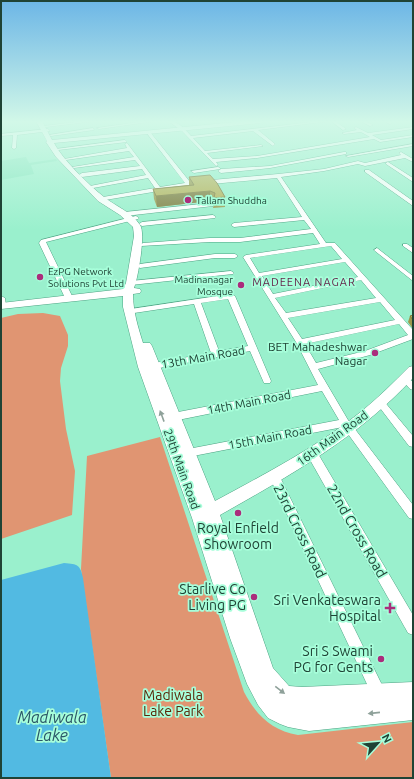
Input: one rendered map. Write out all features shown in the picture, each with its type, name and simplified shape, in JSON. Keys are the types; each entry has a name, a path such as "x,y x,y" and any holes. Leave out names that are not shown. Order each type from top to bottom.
{"main road":[{"path":"59,157 101,199 133,218"},
{"path":"66,158 105,198 133,218"},
{"name":"29th Main Road","path":"133,218 144,230 140,266 128,307 144,367 205,515 266,675 282,692 291,697 302,698 413,692"},
{"name":"29th Main Road","path":"133,218 137,226 138,236 133,287 134,311 138,326 188,453 205,515 257,684 265,698 276,710 288,716 310,720 413,709"},
{"path":"1,303 69,298 133,287"},
{"name":"16th Main Road","path":"205,515 313,455 347,425 410,379"}],"street":[{"path":"66,158 71,157"},
{"path":"168,157 189,184"},
{"path":"209,157 220,169 227,181"},
{"path":"212,161 253,157"},
{"path":"194,171 270,167 331,157"},
{"path":"350,157 365,165 399,157"},
{"path":"74,167 136,158 158,189"},
{"path":"105,198 189,184 278,176 324,170 358,162"},
{"path":"388,163 413,180"},
{"path":"82,175 142,167"},
{"path":"367,171 413,204"},
{"path":"93,186 149,176"},
{"path":"278,176 313,231 324,245"},
{"path":"69,298 42,243 43,241 133,218 210,204"},
{"path":"133,218 213,217"},
{"path":"234,225 306,218"},
{"path":"143,245 210,240 240,240 313,231"},
{"path":"313,367 367,353 413,336 333,244 246,257 300,342 313,367 324,387 347,425 413,514"},
{"path":"405,245 413,251"},
{"path":"378,250 413,279"},
{"path":"140,266 215,256 235,256"},
{"path":"258,275 347,260"},
{"path":"133,287 231,273"},
{"path":"272,296 363,278"},
{"path":"134,311 231,296 267,381"},
{"path":"284,316 382,299"},
{"path":"197,302 216,355"},
{"path":"300,342 400,321"},
{"name":"13th Main Road","path":"154,366 253,348"},
{"name":"14th Main Road","path":"173,417 324,387"},
{"path":"380,402 413,443"},
{"name":"15th Main Road","path":"188,453 347,425"},
{"name":"22nd Cross Road","path":"313,455 413,628"},
{"name":"23rd Cross Road","path":"274,476 379,694"}],"shaded area":[{"path":"26,157 29,163 56,159 57,161 31,165 34,174 1,180 1,161"}],"green space":[{"path":"43,313 60,316 68,335 68,346 61,368 60,381 66,429 75,471 72,515 1,539 1,318 18,314"},
{"name":"Madiwala Lake Park","path":"160,437 244,692 254,708 273,726 280,730 298,735 413,722 413,778 111,778 81,569 87,456"}],"water":[{"name":"Madiwala Lake","path":"64,563 78,566 81,570 83,578 111,778 1,778 1,580"}],"building":[{"path":"210,175 217,183 225,197 214,198 215,193 210,191 156,196 153,189 194,185 189,177"}],"place":[{"name":"Tallam Shuddha","path":"188,200"},
{"name":"EzPG Network Solutions Pvt Ltd","path":"40,277"},
{"name":"Madinanagar Mosque","path":"241,285"},
{"name":"BET Mahadeshwar Nagar","path":"375,353"},
{"name":"Royal Enfield Showroom","path":"238,513"},
{"name":"Starlive Co Living PG","path":"254,597"},
{"name":"Sri Venkateswara Hospital","path":"390,608"},
{"name":"Sri S Swami PG for Gents","path":"381,659"}],"district":[{"name":"MADEENA NAGAR","path":"304,282"}]}
